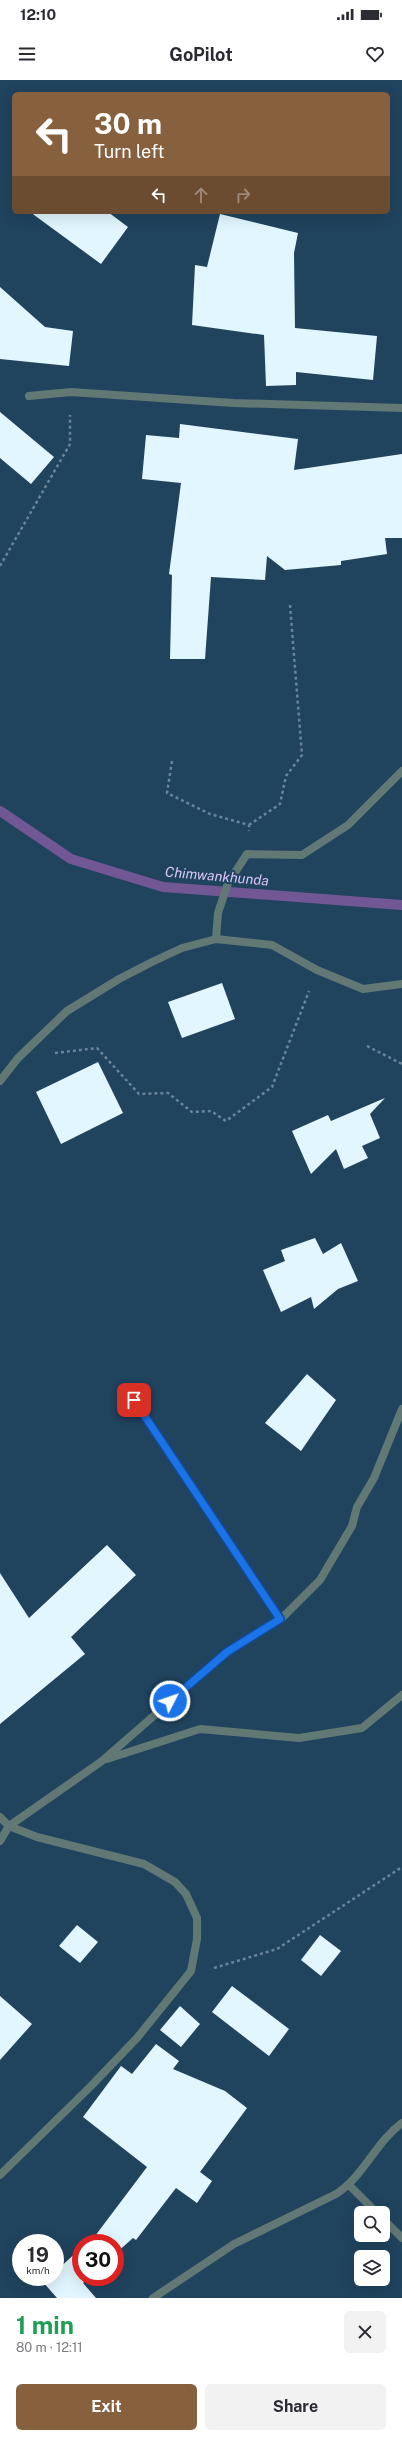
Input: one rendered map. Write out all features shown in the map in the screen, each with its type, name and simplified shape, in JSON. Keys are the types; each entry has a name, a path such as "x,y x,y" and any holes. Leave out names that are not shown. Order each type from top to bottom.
{"street":[{"path":"29,396 71,392 233,403 402,408"},
{"path":"216,939 218,913 228,883 247,854 302,855 348,825 402,771"},
{"path":"0,1081 18,1058 67,1011 119,979 152,962 182,948 216,939 272,945 317,970 363,989 402,984"},
{"path":"134,1400 280,1619"},
{"path":"0,1841 9,1826 102,1760 227,1652 280,1619 320,1580 352,1526 357,1507 374,1478 402,1409"},
{"path":"102,1760 200,1729 300,1738 362,1728 402,1695"},
{"path":"0,1817 9,1826 37,1837 144,1864 175,1882 186,1894 197,1918 197,1939 191,1971 137,2038 90,2088 0,2175"},
{"path":"153,2298 234,2244 336,2194 349,2185 387,2134 402,2123"},
{"path":"349,2185 370,2206"},
{"path":"390,2226 402,2238"}],"path":[{"path":"0,566 70,444 71,392"},
{"path":"172,761 167,793 210,814 249,825 280,804 286,776 302,755 290,605"},
{"path":"247,854 249,825"},
{"path":"97,1048 139,1094 168,1093 192,1112 211,1111 226,1121 272,1087 317,970"},
{"path":"367,1046 402,1064"},
{"path":"187,1976 277,1949 402,1868"}],"building":[{"path":"33,214 111,214 128,227 101,264"},
{"path":"220,214 298,233 294,253 295,328 377,336 373,380 296,372 296,385 266,386 264,335 192,325 195,265 207,267"},
{"path":"0,287 45,327 73,331 69,366 0,359"},
{"path":"0,412 54,457 31,484 0,458"},
{"path":"180,424 298,439 294,470 402,454 402,538 385,538 387,554 341,561 341,565 285,570 267,556 265,580 211,577 205,659 170,659 172,575 169,574 181,483 142,479 146,435 179,438"},
{"path":"222,983 235,1019 182,1038 168,1002"},
{"path":"98,1062 123,1113 61,1144 36,1092"},
{"path":"385,1098 370,1114 380,1138 362,1146 368,1158 344,1169 336,1149 311,1174 292,1131 328,1115 331,1121"},
{"path":"315,1238 323,1254 341,1243 358,1281 338,1289 314,1309 311,1297 281,1312 263,1270 285,1261 281,1250"},
{"path":"307,1374 336,1400 301,1451 265,1423"},
{"path":"107,1545 136,1575 71,1637 85,1654 0,1724 0,1573 29,1618"},
{"path":"77,1925 98,1942 80,1963 59,1946"},
{"path":"320,1935 341,1951 321,1976 301,1960"},
{"path":"232,1986 289,2029 269,2056 212,2012"},
{"path":"0,1996 32,2024 0,2060"},
{"path":"180,2006 200,2024 181,2047 160,2030"},
{"path":"156,2044 179,2061 173,2069 225,2091 247,2108 200,2172 212,2181 197,2203 176,2188 136,2240 133,2238 124,2246 124,2234 97,2234 147,2167 83,2117 121,2066 132,2074"},
{"path":"72,2256 72,2286 86,2286 96,2298 57,2298 46,2286 64,2286 64,2264"}],"waterway":[{"name":"Chimwankhunda","path":"0,811 71,859 163,887 402,905"}],"route":[{"path":"134,1400 280,1619 227,1652 170,1701"}]}
